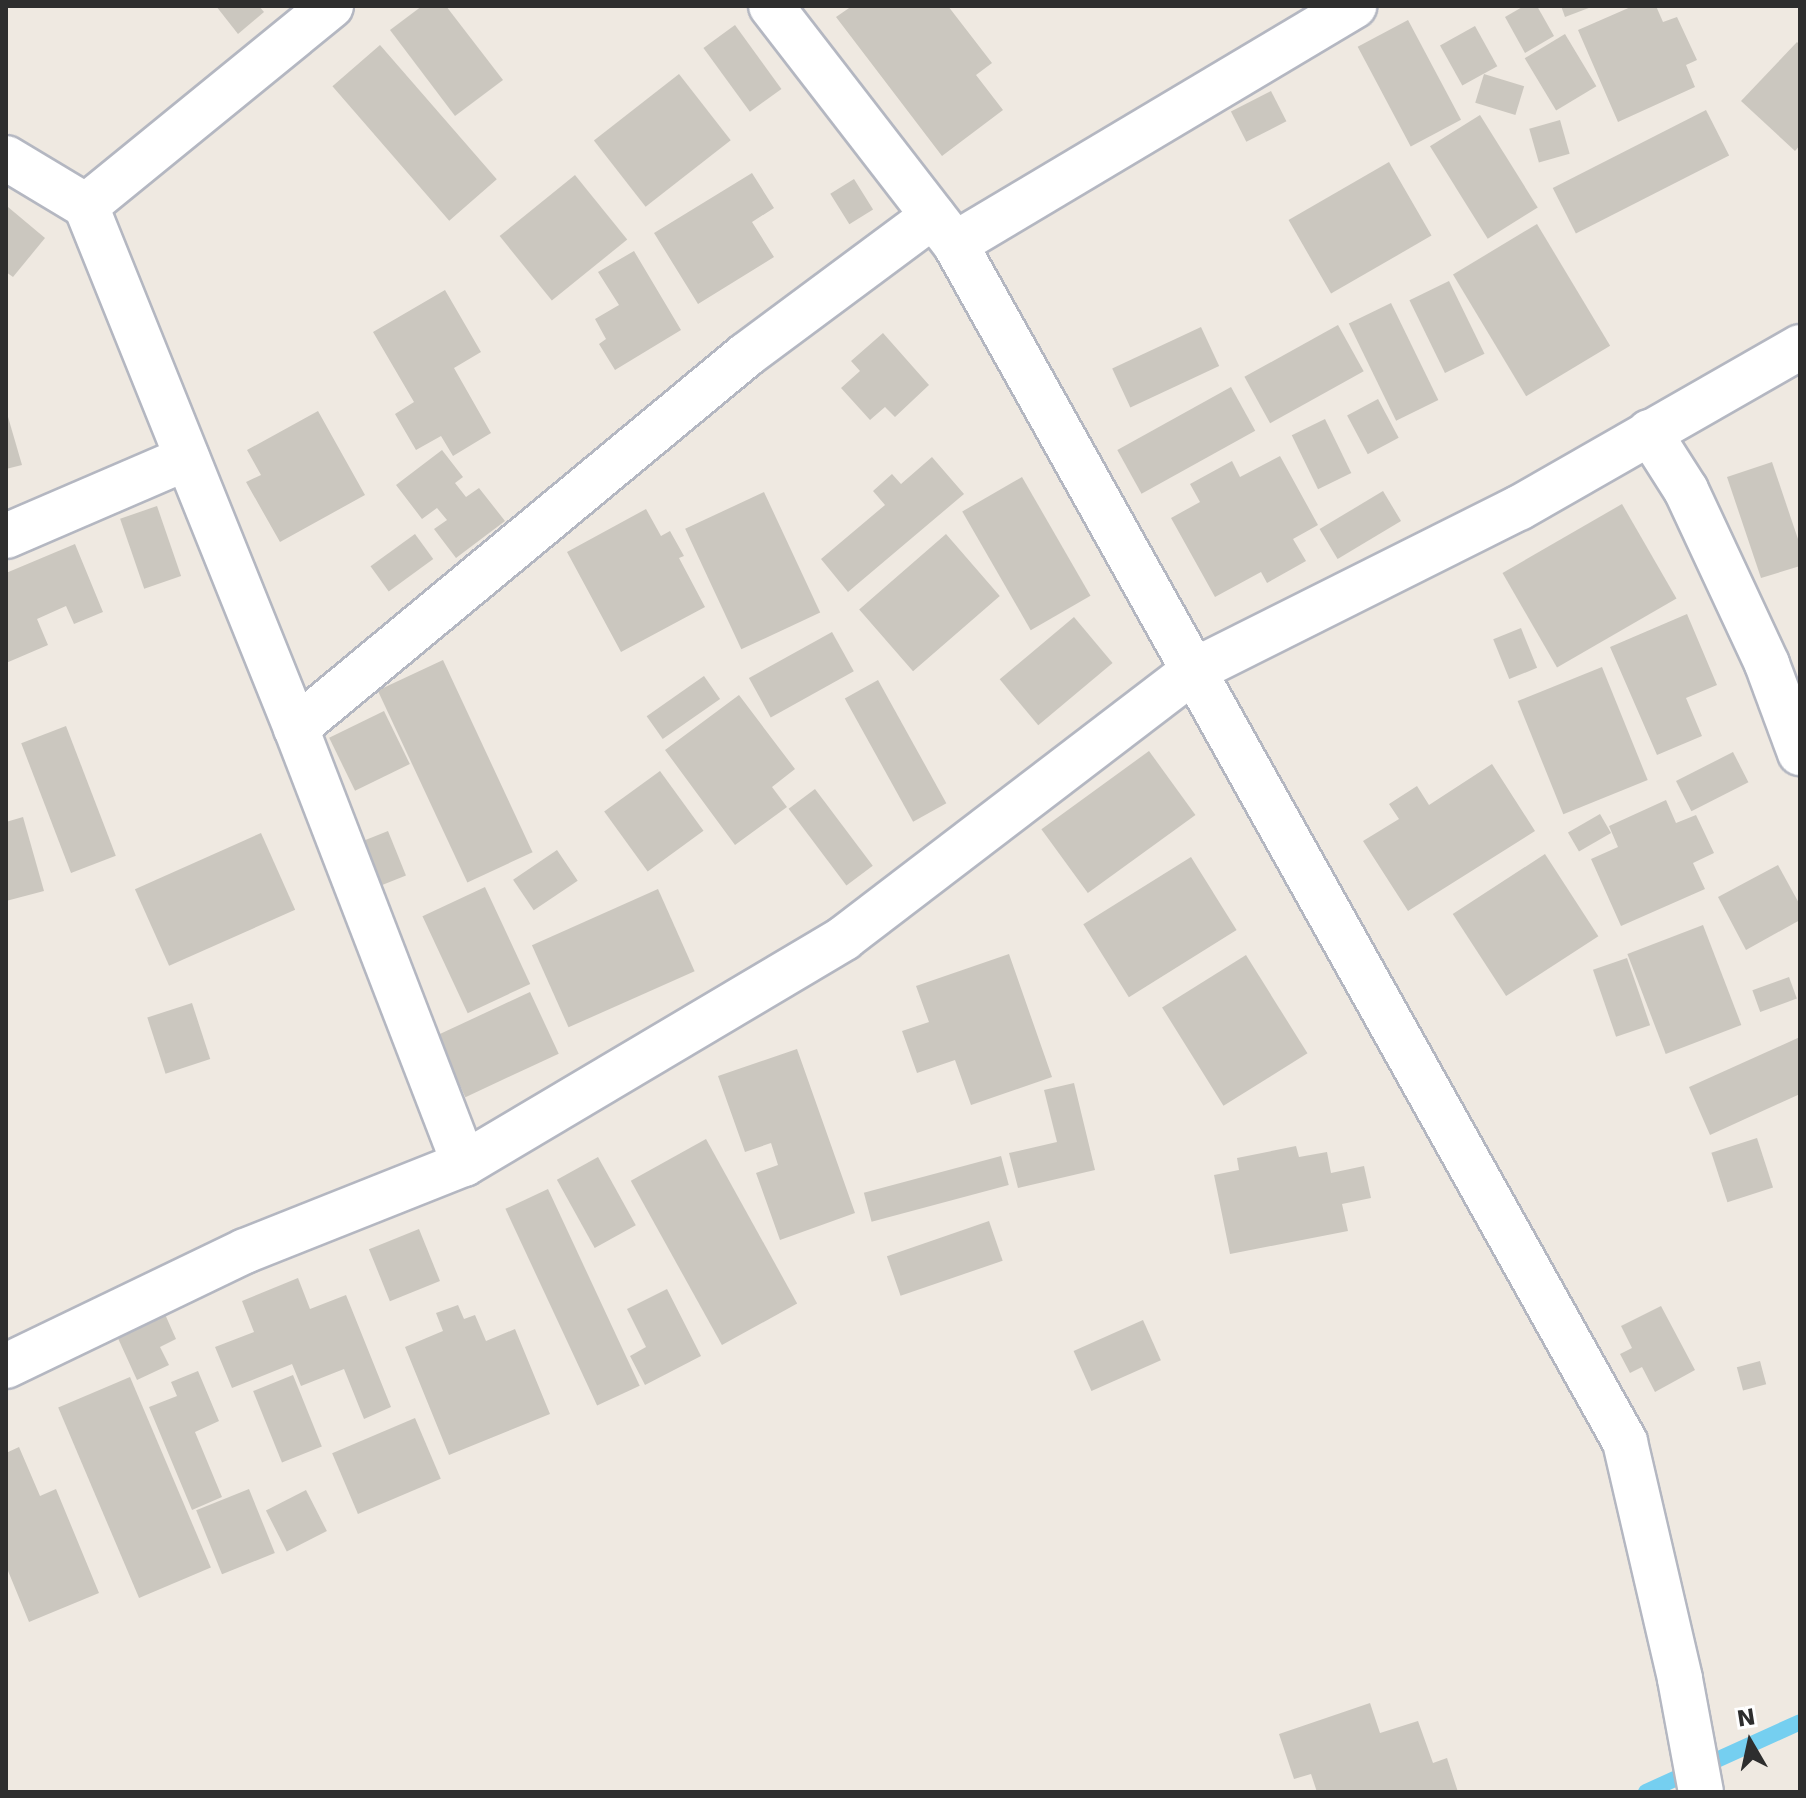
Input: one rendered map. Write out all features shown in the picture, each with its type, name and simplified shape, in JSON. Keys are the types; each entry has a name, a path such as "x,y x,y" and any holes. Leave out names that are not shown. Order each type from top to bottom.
{"street":[{"path":"86,206 331,6"},
{"path":"771,6 944,230 1625,1442 1680,1679 1701,1792"},
{"path":"296,728 746,355 944,230 1354,6"},
{"path":"6,158 86,206 296,728 464,1164"},
{"path":"6,1366 245,1251 464,1164 844,938 1193,671 1519,508 1800,347"},
{"path":"1649,432 1686,490 1767,664 1800,753"},
{"path":"6,536 187,458"}],"building":[{"path":"216,6 259,6 264,12 238,34"},
{"path":"422,6 446,6 503,80 455,116 390,30"},
{"path":"852,6 948,6 992,63 976,75 1003,110 942,156 836,17"},
{"path":"1524,6 1537,6 1554,36 1525,53 1505,17"},
{"path":"1561,6 1594,6 1565,17"},
{"path":"1633,6 1656,6 1663,22 1677,17 1697,60 1686,65 1695,87 1618,122 1578,30"},
{"path":"1408,20 1461,120 1411,147 1358,47"},
{"path":"735,25 781,89 750,112 703,48"},
{"path":"1475,26 1497,66 1462,86 1440,45"},
{"path":"1565,34 1596,86 1556,110 1525,58"},
{"path":"1797,42 1800,45 1800,145 1795,151 1741,101"},
{"path":"380,45 497,179 449,221 332,86"},
{"path":"679,74 731,140 646,207 594,140"},
{"path":"1484,74 1524,86 1515,115 1475,103"},
{"path":"1271,91 1286,121 1246,142 1231,111"},
{"path":"1706,110 1729,155 1576,234 1553,188"},
{"path":"1480,115 1538,207 1488,239 1430,146"},
{"path":"1560,120 1570,154 1539,162 1529,129"},
{"path":"1389,162 1432,236 1331,294 1289,220"},
{"path":"752,173 774,208 752,222 774,257 698,304 654,233"},
{"path":"575,175 627,240 552,301 500,236"},
{"path":"854,179 873,210 849,224 830,194"},
{"path":"8,207 45,238 13,277 6,272"},
{"path":"1537,224 1610,346 1526,396 1453,274"},
{"path":"634,251 681,330 615,370 599,344 606,339 595,319 619,305 598,272"},
{"path":"1449,281 1485,354 1445,373 1409,300"},
{"path":"445,290 481,352 454,368 491,433 453,456 441,436 416,450 395,414 414,402 373,332"},
{"path":"1391,303 1438,400 1396,421 1349,324"},
{"path":"1338,325 1364,371 1270,423 1244,377"},
{"path":"1201,327 1219,366 1130,407 1112,368"},
{"path":"883,333 929,385 895,417 885,407 870,420 841,388 860,371 851,361"},
{"path":"1231,387 1255,431 1142,494 1117,450"},
{"path":"1378,399 1399,438 1368,454 1347,415"},
{"path":"6,410 22,465 6,469"},
{"path":"318,411 365,495 280,542 246,482 261,475 247,450"},
{"path":"1325,419 1351,473 1318,489 1292,435"},
{"path":"442,450 463,477 455,483 466,497 479,488 505,521 456,558 434,529 447,520 437,508 422,519 396,485"},
{"path":"1280,456 1318,525 1293,539 1306,561 1267,583 1261,572 1215,597 1171,518 1200,502 1190,484 1232,461 1240,477"},
{"path":"932,457 964,494 848,592 821,559 885,505 873,491 892,474 901,484"},
{"path":"1772,462 1800,545 1800,566 1761,578 1727,477"},
{"path":"1022,477 1090,596 1031,630 962,512"},
{"path":"1383,491 1401,521 1338,559 1320,529"},
{"path":"764,492 820,613 741,649 685,529"},
{"path":"1622,504 1676,598 1557,667 1502,573"},
{"path":"157,506 181,576 144,589 120,519"},
{"path":"646,509 661,536 670,531 684,556 679,558 705,607 621,652 567,552"},
{"path":"415,534 433,559 389,591 371,566"},
{"path":"946,534 1000,596 913,671 859,609"},
{"path":"75,544 103,612 74,624 66,606 37,619 48,645 6,663 6,573"},
{"path":"1687,614 1717,685 1686,698 1702,736 1657,755 1610,647"},
{"path":"1074,617 1113,663 1038,725 1000,679"},
{"path":"1521,628 1537,668 1509,679 1493,639"},
{"path":"832,632 854,671 771,717 749,678"},
{"path":"443,660 533,852 467,883 378,690"},
{"path":"1602,667 1648,780 1563,814 1518,701"},
{"path":"704,676 720,699 663,739 647,716"},
{"path":"878,680 946,803 913,822 845,698"},
{"path":"739,695 795,769 772,787 787,807 735,845 665,750"},
{"path":"384,711 410,764 355,791 329,738"},
{"path":"66,726 116,856 71,873 21,743"},
{"path":"1149,751 1195,815 1088,893 1041,829"},
{"path":"1733,752 1748,782 1691,811 1676,781"},
{"path":"1492,764 1535,831 1408,911 1363,841 1399,819 1389,804 1417,786 1429,805"},
{"path":"660,771 703,831 648,871 604,812"},
{"path":"815,789 873,866 846,886 789,809"},
{"path":"1666,800 1676,823 1696,815 1714,853 1693,863 1705,889 1621,926 1591,859 1618,847 1609,826"},
{"path":"1600,814 1611,833 1579,852 1568,833"},
{"path":"23,817 44,891 6,901 6,822"},
{"path":"388,831 406,876 381,886 363,841"},
{"path":"261,833 295,910 169,966 135,889"},
{"path":"557,850 578,881 534,910 513,880"},
{"path":"1545,854 1598,936 1506,996 1453,914"},
{"path":"1191,857 1237,930 1129,997 1083,924"},
{"path":"1778,865 1800,905 1800,920 1746,950 1718,897"},
{"path":"485,887 530,984 468,1013 422,916"},
{"path":"658,889 695,971 569,1027 532,945"},
{"path":"1703,925 1741,1025 1666,1054 1627,954"},
{"path":"1009,954 1052,1077 971,1105 955,1060 917,1073 902,1031 929,1022 916,986"},
{"path":"1246,955 1307,1053 1224,1106 1162,1007"},
{"path":"1627,958 1650,1025 1616,1037 1593,970"},
{"path":"1789,977 1797,999 1760,1012 1752,990"},
{"path":"530,992 559,1054 465,1097 437,1036"},
{"path":"192,1003 210,1059 166,1074 147,1018"},
{"path":"1800,1037 1800,1094 1710,1135 1689,1087"},
{"path":"797,1049 855,1213 780,1240 756,1173 778,1165 771,1143 745,1152 718,1076"},
{"path":"1074,1083 1095,1170 1018,1188 1009,1153 1057,1142 1044,1090"},
{"path":"1757,1138 1773,1187 1727,1202 1711,1153"},
{"path":"706,1139 797,1303 722,1345 631,1181"},
{"path":"1296,1146 1299,1157 1327,1152 1331,1173 1364,1166 1371,1198 1342,1204 1348,1231 1230,1254 1214,1175 1239,1170 1237,1158"},
{"path":"1001,1156 1009,1185 872,1222 864,1193"},
{"path":"598,1157 636,1225 595,1248 557,1180"},
{"path":"548,1189 640,1386 597,1406 505,1209"},
{"path":"989,1221 1003,1261 901,1296 887,1256"},
{"path":"419,1229 440,1281 390,1301 369,1249"},
{"path":"298,1278 310,1309 346,1295 391,1407 364,1419 344,1369 301,1386 292,1364 232,1388 215,1347 254,1332 242,1301"},
{"path":"667,1289 701,1356 645,1385 630,1356 646,1347 627,1309"},
{"path":"458,1305 464,1319 475,1315 486,1341 515,1329 550,1414 449,1455 405,1347 443,1331 436,1313"},
{"path":"1661,1306 1695,1370 1655,1392 1642,1367 1630,1373 1620,1354 1632,1348 1621,1326"},
{"path":"164,1312 176,1339 160,1347 169,1365 137,1380 116,1334"},
{"path":"1143,1320 1161,1360 1091,1391 1074,1351"},
{"path":"1760,1361 1766,1384 1743,1390 1737,1367"},
{"path":"198,1371 219,1421 195,1432 222,1497 192,1510 149,1407 177,1396 171,1382"},
{"path":"293,1375 322,1446 282,1463 253,1391"},
{"path":"130,1377 211,1568 139,1598 58,1407"},
{"path":"415,1418 441,1479 358,1514 332,1453"},
{"path":"19,1447 40,1496 56,1489 99,1593 29,1622 6,1566 6,1453"},
{"path":"249,1489 275,1553 222,1574 196,1510"},
{"path":"306,1490 327,1531 287,1551 266,1510"},
{"path":"1370,1703 1380,1733 1418,1721 1433,1763 1447,1758 1458,1792 1317,1792 1311,1774 1294,1779 1279,1734"}],"waterway":[{"path":"1646,1792 1800,1722"}]}
